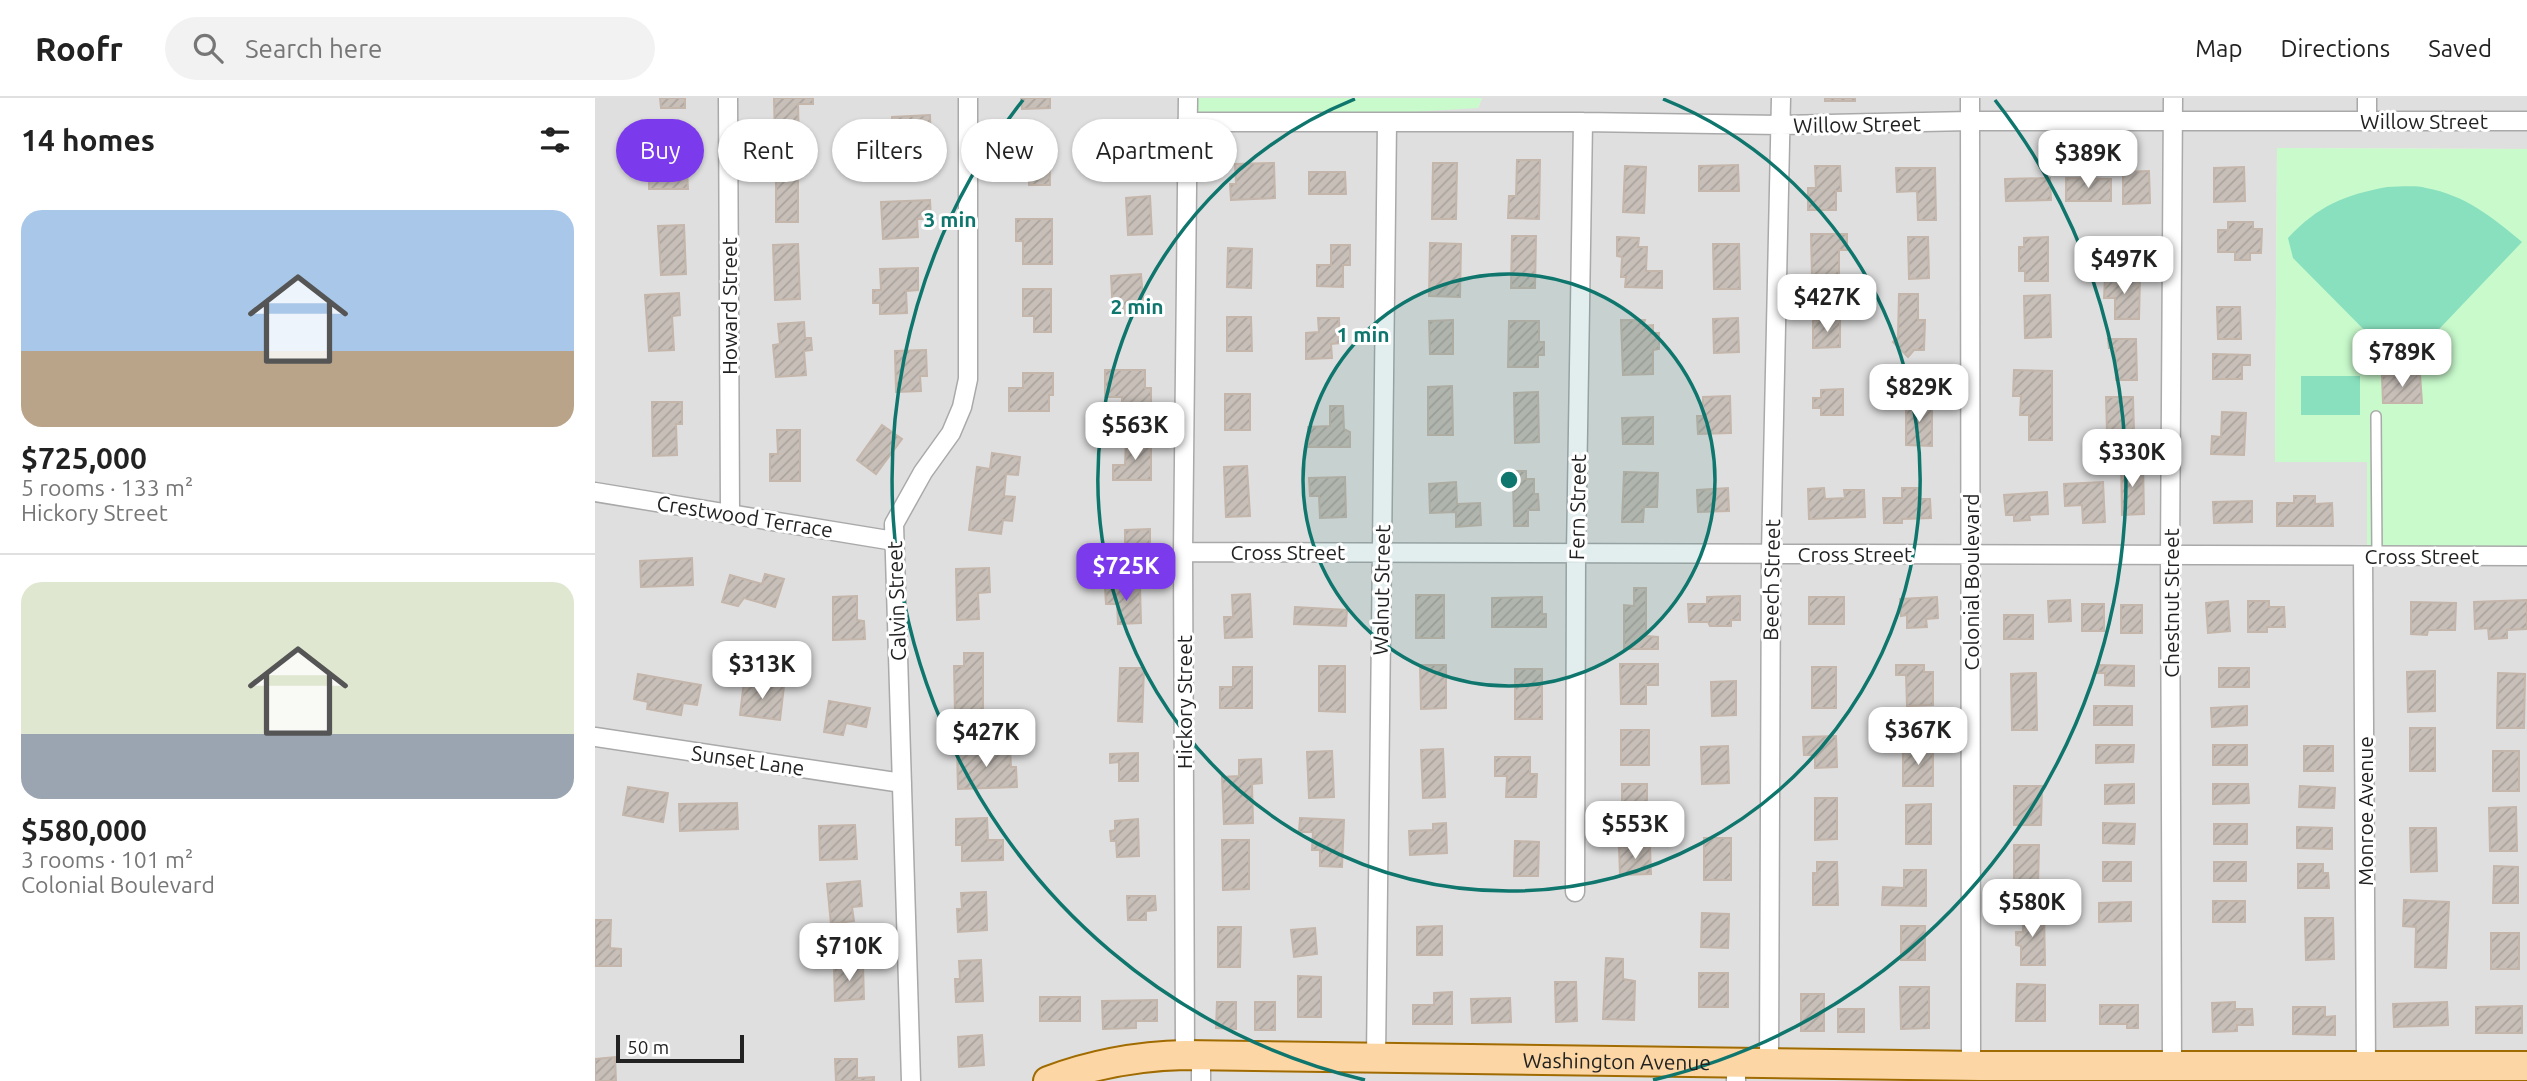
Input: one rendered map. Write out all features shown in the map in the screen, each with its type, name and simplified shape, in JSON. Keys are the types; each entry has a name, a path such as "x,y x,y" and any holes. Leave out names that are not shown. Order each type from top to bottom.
{"main road":[{"name":"Washington Avenue","path":"1048,1081 1112,1061 1153,1056 1196,1064 1376,1058 1549,1070 1736,1072 1769,1063 1978,1071 2172,1066 2295,1074 2366,1066 2527,1066"}],"street":[{"name":"Howard Street","path":"728,98 730,513"},
{"name":"Calvin Street","path":"911,1081 894,524 923,472 951,433 962,407 968,379 968,98"},
{"name":"Hickory Street","path":"1187,119 1188,98"},
{"name":"Beech Street","path":"1769,1063 1771,554 1781,98"},
{"name":"Colonial Boulevard","path":"1970,98 1971,555 1978,1071"},
{"name":"Chestnut Street","path":"2172,1066 2170,555 2173,98"},
{"path":"2367,98 2367,121"},
{"name":"Willow Street","path":"1237,122 1781,125 1970,121 2527,121"},
{"name":"Walnut Street","path":"1376,1058 1387,122"},
{"name":"Fern Street","path":"1575,892 1576,553 1583,122"},
{"name":"Hickory Street","path":"1186,182 1183,552 1196,1064"},
{"name":"Crestwood Terrace","path":"595,492 894,541"},
{"name":"Cross Street","path":"1183,552 2527,556"},
{"name":"Monroe Avenue","path":"2366,1066 2370,556"},
{"name":"Sunset Lane","path":"595,737 902,783"}],"lane":[{"path":"2370,556 2377,416"}],"shaded area":[{"path":"595,98 1206,98 1478,108 1482,98 2527,98 2527,149 2277,148 2275,461 2367,462 2367,547 2527,547 2527,1081 595,1081"}],"green space":[{"path":"1192,98 1482,98 1478,108 1297,119 1193,118"},
{"path":"2277,148 2527,149 2527,547 2367,547 2367,462 2275,462"},
{"path":"2387,187 2421,187 2453,196 2489,216 2522,242 2402,368 2293,258 2288,238 2310,218 2333,203"},
{"path":"2301,376 2360,376 2360,415 2301,415"}],"building":[{"path":"660,98 685,98 685,108 661,108"},
{"path":"774,98 813,98 813,104 798,104 798,119 774,119"},
{"path":"1021,98 1050,98 1050,108 1022,109"},
{"path":"1825,98 1855,98 1855,101 1825,101"},
{"path":"930,115 930,119 892,119"},
{"path":"1517,160 1540,160 1539,219 1508,218 1509,196 1516,196"},
{"path":"1274,163 1275,198 1231,200 1230,184 1237,182 1237,164"},
{"path":"1433,163 1457,163 1456,219 1432,219"},
{"path":"1738,165 1739,191 1699,191 1699,166"},
{"path":"1625,166 1646,167 1644,213 1623,212"},
{"path":"1815,166 1840,166 1841,191 1836,191 1836,210 1808,210 1808,188 1816,188"},
{"path":"2244,167 2245,201 2214,202 2214,168"},
{"path":"1896,168 1935,168 1936,220 1918,220 1917,191 1897,192"},
{"path":"2149,171 2150,203 2123,204 2123,172"},
{"path":"1309,172 1345,172 1346,194 1309,194"},
{"path":"2050,178 2051,200 2006,201 2005,179"},
{"path":"2066,178 2111,179 2111,201 2066,201"},
{"path":"649,182 688,182 688,189 649,189"},
{"path":"776,182 798,182 798,222 776,222"},
{"path":"1029,182 1050,182 1050,185 1029,185"},
{"path":"1150,196 1152,234 1128,235 1126,198"},
{"path":"930,200 931,219 917,219 918,237 883,239 881,202"},
{"path":"1016,219 1052,219 1052,264 1023,264 1023,241 1016,241"},
{"path":"2228,222 2253,222 2253,229 2262,229 2261,253 2250,253 2250,260 2235,260 2235,252 2218,252 2218,230 2228,230"},
{"path":"684,225 686,274 661,275 658,226"},
{"path":"1811,234 1847,234 1847,250 1839,250 1839,277 1812,278"},
{"path":"1512,236 1536,236 1535,288 1511,288"},
{"path":"1617,237 1639,238 1638,247 1647,247 1646,271 1662,271 1662,288 1625,287 1626,277 1621,277 1622,257 1617,256"},
{"path":"1908,237 1928,237 1929,278 1909,279"},
{"path":"2048,237 2048,281 2025,281 2025,271 2019,271 2019,247 2024,247 2024,238"},
{"path":"1430,243 1461,244 1460,297 1429,296"},
{"path":"798,244 800,299 775,300 773,245"},
{"path":"1713,244 1739,244 1740,289 1714,289"},
{"path":"1331,245 1350,245 1350,265 1343,265 1343,287 1317,286 1317,265 1331,265"},
{"path":"1228,248 1252,249 1251,288 1227,287"},
{"path":"918,268 918,290 906,291 907,313 880,314 880,303 873,303 873,290 881,290 880,269"},
{"path":"1141,274 1144,312 1113,314 1111,276"},
{"path":"2105,277 2140,277 2139,319 2115,319 2115,298 2104,298"},
{"path":"1023,289 1051,289 1051,332 1034,332 1034,316 1023,316"},
{"path":"679,293 680,315 672,316 674,350 649,351 645,295"},
{"path":"1899,294 1918,294 1918,320 1925,320 1924,350 1914,350 1908,357 1893,342 1898,337"},
{"path":"2050,295 2051,337 2025,338 2024,296"},
{"path":"2217,307 2240,307 2241,339 2218,339"},
{"path":"1227,317 1251,317 1252,351 1227,351"},
{"path":"1318,318 1339,318 1340,343 1331,344 1332,358 1306,359 1306,333 1319,332"},
{"path":"1738,318 1739,352 1714,353 1713,319"},
{"path":"1840,319 1840,347 1813,348 1813,320"},
{"path":"1453,320 1453,354 1430,354 1429,321"},
{"path":"1621,320 1645,320 1643,326 1653,325 1653,333 1659,333 1659,349 1653,350 1653,374 1623,375"},
{"path":"1509,321 1539,321 1539,342 1544,342 1544,355 1538,355 1538,367 1508,367"},
{"path":"804,322 805,338 811,338 812,350 804,351 806,375 776,377 773,345 780,344 778,324"},
{"path":"2108,339 2136,339 2137,380 2116,380 2115,348 2109,348"},
{"path":"926,350 927,376 920,376 921,391 896,392 895,351"},
{"path":"2213,354 2250,355 2250,365 2242,365 2242,379 2213,379"},
{"path":"1105,370 1145,370 1145,388 1151,388 1151,412 1122,412 1122,397 1105,397"},
{"path":"2014,370 2052,371 2052,440 2029,440 2029,415 2020,415 2021,396 2013,396"},
{"path":"1023,373 1053,373 1053,395 1049,395 1049,411 1009,411 1009,388 1023,388"},
{"path":"2420,374 2422,403 2383,403 2382,376"},
{"path":"1452,386 1453,435 1428,435 1428,387"},
{"path":"1843,389 1843,415 1821,415 1821,408 1813,408 1813,398 1821,398 1821,390"},
{"path":"1538,392 1539,442 1515,443 1514,393"},
{"path":"1225,394 1250,394 1250,430 1225,430"},
{"path":"1730,396 1731,433 1698,434 1697,416 1703,416 1703,397"},
{"path":"2106,397 2133,397 2134,432 2107,432"},
{"path":"652,402 682,402 682,424 676,424 677,455 653,456"},
{"path":"1906,402 1932,402 1932,446 1906,445"},
{"path":"1330,406 1343,406 1344,429 1350,432 1350,447 1308,447 1308,427 1330,426"},
{"path":"2222,412 2246,413 2244,455 2211,454 2212,436 2221,437"},
{"path":"1653,417 1653,444 1623,444 1622,418"},
{"path":"882,425 902,439 876,474 857,460"},
{"path":"777,430 800,430 800,481 770,481 770,454 778,454"},
{"path":"1126,440 1151,441 1151,480 1113,480 1113,465 1125,465"},
{"path":"992,453 1020,457 1018,475 1006,474 1004,496 1015,497 1012,521 1003,520 1001,534 969,530 977,467 990,469"},
{"path":"2121,463 2143,463 2144,514 2122,515"},
{"path":"1247,466 1250,516 1226,517 1224,467"},
{"path":"1503,471 1526,471 1526,479 1534,479 1534,494 1538,494 1539,510 1528,510 1528,526 1514,526 1513,481 1503,482"},
{"path":"1624,472 1658,473 1657,507 1644,507 1643,522 1622,522"},
{"path":"1345,477 1346,517 1320,518 1319,496 1310,496 1309,478"},
{"path":"1456,482 1457,504 1480,503 1481,525 1456,527 1456,512 1430,513 1429,484"},
{"path":"2103,482 2105,522 2083,523 2082,505 2065,506 2064,484"},
{"path":"1728,488 1729,511 1698,512 1697,490"},
{"path":"1824,488 1825,499 1845,498 1844,490 1864,490 1865,517 1809,519 1808,489"},
{"path":"1902,488 1919,488 1919,499 1930,499 1931,518 1884,523 1883,498 1902,498"},
{"path":"2047,492 2048,514 2029,515 2030,520 2014,521 2014,515 2006,515 2004,495"},
{"path":"2294,496 2315,496 2315,504 2332,503 2333,526 2277,526 2277,503 2294,503"},
{"path":"2252,501 2252,522 2214,523 2213,502"},
{"path":"1150,529 1150,564 1125,564 1125,530"},
{"path":"692,558 693,585 641,587 640,561"},
{"path":"989,568 990,592 978,593 979,619 957,620 956,569"},
{"path":"765,574 784,579 775,607 744,598 738,606 722,602 730,575 762,584"},
{"path":"1140,586 1141,623 1118,624 1117,604 1106,604 1105,588"},
{"path":"1634,588 1646,588 1646,636 1658,637 1658,649 1624,649 1624,605 1634,606"},
{"path":"1250,594 1252,637 1225,638 1224,617 1233,617 1232,595"},
{"path":"1416,595 1444,595 1444,638 1416,638"},
{"path":"857,596 857,620 864,621 865,639 833,640 833,597"},
{"path":"1740,596 1740,620 1731,620 1731,626 1689,622 1688,604 1707,604 1707,597"},
{"path":"1542,597 1542,614 1546,614 1546,627 1492,627 1492,598"},
{"path":"1809,597 1844,597 1844,624 1809,624"},
{"path":"1937,597 1938,618 1926,619 1927,627 1907,628 1907,615 1901,616 1900,599"},
{"path":"2070,600 2071,621 2049,622 2048,601"},
{"path":"2527,600 2527,629 2507,630 2507,638 2489,639 2488,628 2475,629 2474,602"},
{"path":"2228,601 2230,631 2208,633 2206,603"},
{"path":"2248,601 2269,601 2269,607 2284,607 2285,627 2267,627 2267,632 2248,632"},
{"path":"2411,602 2456,603 2455,630 2428,630 2427,635 2411,634"},
{"path":"2082,604 2104,604 2104,631 2082,631"},
{"path":"2121,605 2142,605 2142,633 2121,633"},
{"path":"1295,607 1347,610 1346,626 1294,624"},
{"path":"2004,615 2033,615 2033,639 2004,639"},
{"path":"964,653 983,653 983,711 955,711 954,666 964,666"},
{"path":"1620,664 1658,664 1658,685 1646,685 1646,704 1621,704"},
{"path":"1420,665 1446,665 1446,708 1421,709"},
{"path":"1896,665 1924,665 1924,672 1933,672 1933,705 1907,706 1906,675 1896,675"},
{"path":"2097,665 2134,666 2134,686 2105,685 2105,673 2097,673"},
{"path":"1319,666 1345,666 1345,712 1319,711"},
{"path":"1233,667 1252,667 1252,708 1220,708 1220,687 1233,687"},
{"path":"1812,667 1836,667 1836,708 1812,708"},
{"path":"1120,668 1144,668 1142,722 1118,721"},
{"path":"2219,668 2249,668 2249,687 2219,687"},
{"path":"1515,669 1542,669 1542,719 1515,719"},
{"path":"2435,671 2435,711 2408,712 2407,672"},
{"path":"2036,673 2037,730 2012,730 2011,674"},
{"path":"2498,673 2525,674 2524,728 2497,728"},
{"path":"638,674 701,685 697,705 683,703 681,715 647,709 648,702 634,699"},
{"path":"744,681 784,686 780,720 740,715"},
{"path":"1736,681 1736,715 1712,716 1711,682"},
{"path":"829,701 870,708 866,727 846,723 843,735 824,732"},
{"path":"2094,706 2132,706 2132,725 2094,725"},
{"path":"2247,706 2247,725 2212,727 2211,708"},
{"path":"2410,728 2435,728 2435,771 2410,771"},
{"path":"1621,730 1649,730 1649,765 1621,765"},
{"path":"1836,736 1837,767 1815,768 1815,755 1804,755 1803,737"},
{"path":"2096,745 2134,745 2133,762 2096,763"},
{"path":"2213,745 2247,745 2247,765 2213,765"},
{"path":"1728,746 1729,783 1702,784 1701,747"},
{"path":"2304,746 2333,746 2333,771 2304,771"},
{"path":"1010,747 1011,767 1016,767 1017,787 958,789 957,749"},
{"path":"1933,748 1933,786 1903,786 1903,749"},
{"path":"1443,749 1445,797 1423,798 1421,750"},
{"path":"1332,751 1334,797 1309,798 1307,752"},
{"path":"2493,751 2519,751 2519,791 2493,791"},
{"path":"1138,753 1138,781 1119,781 1119,762 1110,763 1110,754"},
{"path":"1495,757 1530,757 1530,774 1537,774 1536,797 1506,797 1507,776 1495,776"},
{"path":"1261,759 1262,783 1252,784 1253,823 1224,824 1222,777 1239,776 1239,760"},
{"path":"1622,784 1647,784 1647,819 1622,818"},
{"path":"2134,784 2134,803 2105,804 2105,785"},
{"path":"2213,784 2248,784 2249,803 2213,804"},
{"path":"2014,786 2042,786 2041,825 2014,825"},
{"path":"2300,786 2335,788 2334,808 2299,807"},
{"path":"628,787 668,793 663,822 623,815"},
{"path":"1815,798 1837,798 1837,839 1815,840"},
{"path":"737,803 738,829 680,831 679,804"},
{"path":"1931,804 1931,844 1906,844 1906,805"},
{"path":"2516,807 2517,851 2490,851 2489,808"},
{"path":"987,818 988,840 1003,840 1003,860 962,861 962,845 956,845 956,819"},
{"path":"1300,818 1344,820 1342,867 1320,866 1320,850 1312,850 1313,832 1299,832"},
{"path":"1138,819 1139,856 1117,857 1116,841 1111,841 1110,831 1115,830 1115,821"},
{"path":"1446,823 1447,853 1410,855 1409,831 1433,830 1433,824"},
{"path":"2103,823 2135,824 2134,844 2103,843"},
{"path":"2214,824 2247,824 2247,844 2214,844"},
{"path":"855,825 857,859 820,860 819,826"},
{"path":"2297,827 2332,828 2332,849 2297,848"},
{"path":"2410,828 2436,828 2437,871 2411,872"},
{"path":"1704,838 1731,838 1731,880 1704,880"},
{"path":"1222,840 1249,840 1249,889 1223,890"},
{"path":"1515,841 1539,842 1538,876 1514,876"},
{"path":"2014,845 2039,845 2038,886 2014,886"},
{"path":"1650,846 1651,874 1620,875 1619,847"},
{"path":"1817,862 1837,862 1838,905 1813,905 1813,873 1817,873"},
{"path":"2103,862 2131,862 2131,881 2103,881"},
{"path":"2214,862 2246,862 2246,881 2214,881"},
{"path":"2298,864 2323,864 2323,873 2328,873 2329,888 2298,888"},
{"path":"2494,866 2518,867 2518,903 2493,903"},
{"path":"1904,870 1926,870 1926,906 1882,905 1883,887 1904,888"},
{"path":"860,881 862,906 852,907 854,921 831,924 827,884"},
{"path":"986,892 987,930 958,932 957,909 962,909 961,893"},
{"path":"1127,896 1155,896 1156,910 1146,911 1146,920 1128,920"},
{"path":"2404,900 2449,902 2446,968 2415,967 2416,927 2403,926"},
{"path":"2213,901 2245,901 2245,922 2213,922"},
{"path":"2131,902 2131,921 2099,922 2099,903"},
{"path":"2023,911 2044,911 2045,965 2021,965 2021,946 2016,945 2016,932 2023,932"},
{"path":"1702,913 1729,914 1728,948 1701,947"},
{"path":"2305,918 2333,918 2334,959 2306,960"},
{"path":"595,920 611,920 610,948 621,949 621,966 595,966"},
{"path":"1442,926 1442,955 1417,955 1417,927"},
{"path":"1901,926 1925,926 1925,960 1901,960"},
{"path":"1218,927 1241,927 1240,967 1218,967"},
{"path":"1315,928 1317,954 1294,957 1291,930"},
{"path":"2491,933 2519,933 2519,969 2491,969"},
{"path":"1606,958 1623,959 1623,979 1635,981 1634,1020 1603,1019"},
{"path":"981,960 983,1001 956,1002 955,979 960,979 959,961"},
{"path":"863,966 864,999 835,1001 834,968"},
{"path":"1699,973 1728,973 1728,1007 1699,1007"},
{"path":"1298,976 1321,977 1321,1017 1298,1017"},
{"path":"1555,982 1576,982 1577,1021 1556,1022"},
{"path":"2017,984 2045,985 2045,1021 2016,1021"},
{"path":"1900,987 1929,987 1929,1028 1901,1029"},
{"path":"1452,992 1452,1024 1413,1024 1413,1005 1434,1005 1434,993"},
{"path":"1801,994 1824,994 1824,1031 1801,1031"},
{"path":"1040,997 1080,997 1080,1021 1040,1021"},
{"path":"1510,998 1511,1022 1472,1023 1471,999"},
{"path":"1157,1000 1157,1021 1136,1021 1136,1028 1103,1029 1102,1001"},
{"path":"1217,1002 1236,1002 1236,1029 1216,1028"},
{"path":"1255,1002 1275,1002 1275,1030 1255,1030"},
{"path":"2235,1002 2235,1009 2252,1009 2253,1025 2237,1025 2237,1031 2213,1032 2212,1003"},
{"path":"2447,1002 2448,1025 2394,1027 2393,1004"},
{"path":"2100,1005 2138,1005 2138,1028 2127,1028 2127,1024 2100,1024"},
{"path":"2522,1006 2522,1033 2476,1033 2476,1007"},
{"path":"2293,1007 2325,1007 2325,1017 2335,1016 2335,1035 2293,1034"},
{"path":"1838,1009 1864,1009 1864,1032 1838,1032"},
{"path":"982,1035 984,1065 959,1067 958,1037"},
{"path":"615,1057 616,1081 595,1081 595,1059"},
{"path":"835,1059 857,1059 857,1078 874,1077 874,1081 836,1081"}]}
